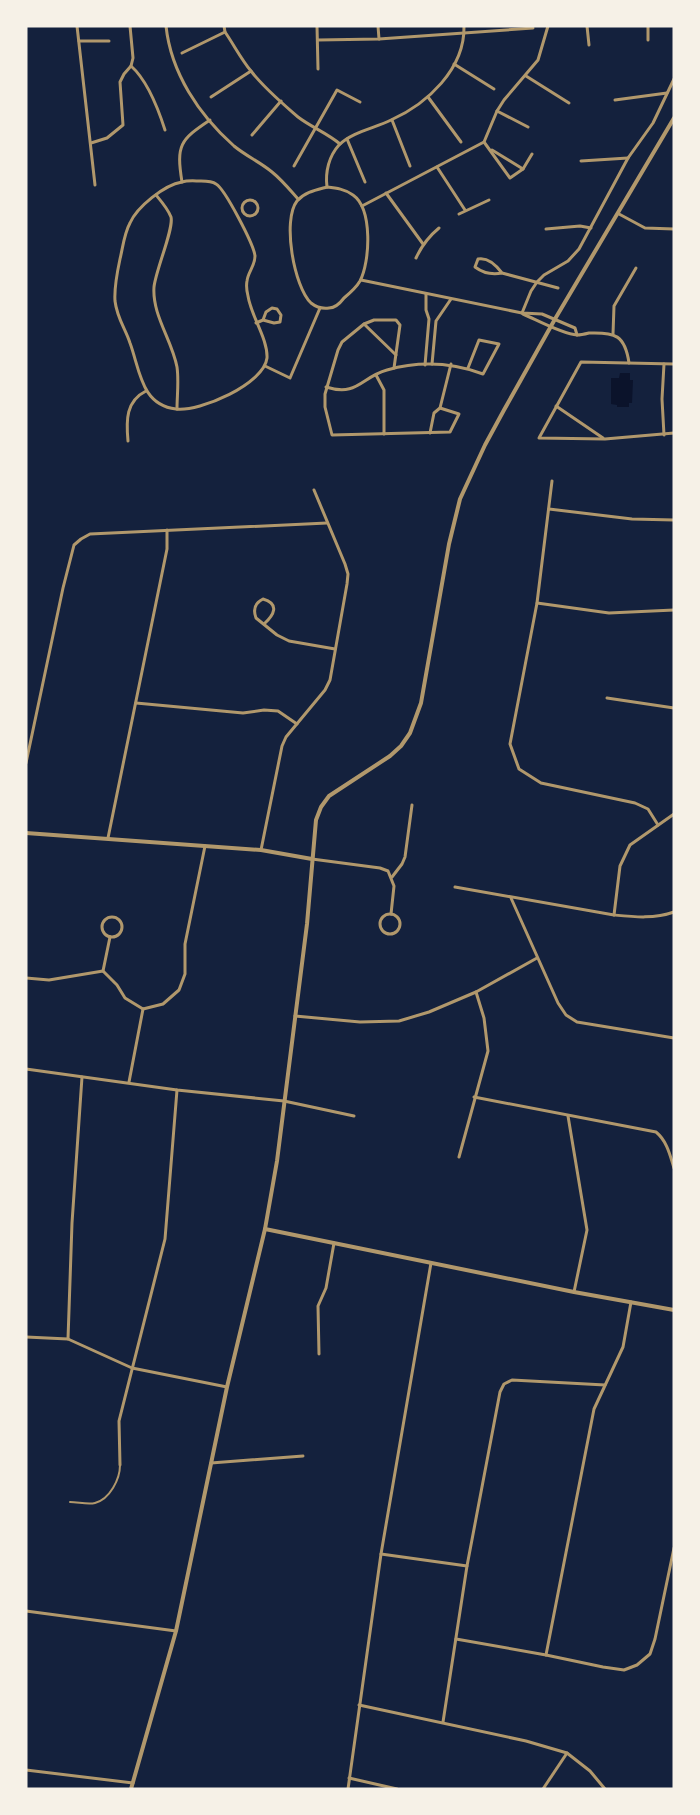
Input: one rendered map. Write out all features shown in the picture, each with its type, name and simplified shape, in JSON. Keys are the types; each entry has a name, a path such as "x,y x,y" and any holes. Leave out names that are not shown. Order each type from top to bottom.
{"street":[{"path":"77,26 95,185"},
{"path":"91,143 107,138 123,125 120,82 131,66 133,58 130,26"},
{"path":"166,26 171,57 178,75 210,120 236,147 277,176 298,199"},
{"path":"224,26 225,32 251,71 298,117 340,144"},
{"path":"317,26 318,69"},
{"path":"378,26 379,39"},
{"path":"327,187 327,168 332,154 340,144 412,109 428,97 444,80 463,44 464,26"},
{"path":"362,206 484,142 497,111 504,100 538,60 548,26"},
{"path":"588,26 588,45"},
{"path":"648,26 648,40"},
{"path":"318,40 379,39 533,28"},
{"path":"182,53 225,32"},
{"path":"79,41 108,41"},
{"path":"454,64 494,89"},
{"path":"131,66 139,73 143,80 161,117 165,130"},
{"path":"211,97 251,71"},
{"path":"526,76 569,103"},
{"path":"522,313 531,291 544,274 568,261 579,250 628,158 653,123 674,80"},
{"path":"294,166 337,90 360,102"},
{"path":"614,100 668,92"},
{"path":"428,97 461,142"},
{"path":"252,135 281,101"},
{"path":"497,111 528,127"},
{"path":"131,1789 176,1630 227,1387 265,1229 277,1161 307,924 316,820 325,801 341,787 390,756 401,746 410,733 420,703 449,544 460,499 485,445 555,319 619,214 674,118"},
{"path":"182,182 179,153 183,142 192,132 210,120"},
{"path":"392,120 410,166"},
{"path":"347,139 366,182"},
{"path":"484,142 510,178 523,169 532,154"},
{"path":"489,148 523,169"},
{"path":"581,161 628,158"},
{"path":"437,167 465,210"},
{"path":"201,181 217,185 225,194 237,216 255,255 254,264 246,280 248,299 267,356 265,366 261,372 231,394 191,409 167,407 156,402 146,391 140,378 130,342 119,320 115,300 116,280 126,231 130,221 156,195 166,188 182,182 201,181"},
{"path":"327,187 346,190 354,196 362,206 368,230 361,280 341,302 331,308 320,308 310,302 298,278 292,256 291,215 293,206 298,199 310,191 327,187"},
{"path":"386,193 423,244"},
{"path":"156,195 171,217 171,228 161,256 154,286 155,302 177,368 177,409"},
{"path":"248,200 256,202 258,210 254,216 243,212 242,209 245,202 248,200"},
{"path":"459,214 489,200"},
{"path":"237,216 243,212"},
{"path":"619,214 645,228 674,229"},
{"path":"546,229 580,226 591,228"},
{"path":"416,258 423,244 439,228"},
{"path":"502,272 495,274 480,271 476,267 478,260 483,258 502,272 558,288"},
{"path":"613,334 614,306 636,268"},
{"path":"361,280 522,313 542,314 575,328 577,335"},
{"path":"425,364 429,320 426,310 426,294"},
{"path":"432,364 436,321 452,299"},
{"path":"256,323 263,320 277,323 280,322 281,315 277,309 272,308 266,312 263,320"},
{"path":"265,366 290,378 320,308"},
{"path":"522,313 577,335 613,334 624,343 629,362"},
{"path":"394,368 400,325 396,320 374,320 364,324 342,342 326,387 325,407 332,435 450,432 459,414 440,408"},
{"path":"364,324 396,355"},
{"path":"326,387 339,391 351,389 385,370 425,364 451,364 483,374 499,344 479,340 468,368"},
{"path":"674,364 581,362 539,438 605,439 674,433"},
{"path":"430,433 434,413 440,408 451,364"},
{"path":"664,364 664,435"},
{"path":"376,374 384,390 384,434"},
{"path":"128,441 127,417 130,405 137,396 146,391"},
{"path":"556,406 605,439"},
{"path":"552,481 537,604 510,744 519,769 541,783 635,803 648,810 658,825"},
{"path":"261,850 282,746 297,724 326,690 330,680 348,574 314,490"},
{"path":"549,509 632,520 674,520"},
{"path":"26,763 62,588 74,545 81,539 90,534 327,523"},
{"path":"108,838 167,549 167,530"},
{"path":"264,624 271,618 274,612 273,605 268,600 262,599 257,602 255,608 256,618 277,635 289,641 336,649"},
{"path":"537,604 609,613 674,610"},
{"path":"607,698 674,708"},
{"path":"136,703 243,713 264,710 278,711 297,724"},
{"path":"392,877 402,864 405,856 412,805"},
{"path":"614,915 620,866 630,845 674,814"},
{"path":"26,833 261,850 380,868 388,871 392,877 394,886 391,914"},
{"path":"103,971 117,985 125,998 143,1009 163,1004 179,990 185,974 185,944 205,846"},
{"path":"455,887 511,898 639,918 662,916 674,912"},
{"path":"511,898 558,1003 566,1014 577,1022 674,1038"},
{"path":"391,914 398,918 400,926 396,932 388,934 380,924 384,917 391,914"},
{"path":"113,916 121,921 122,930 116,936 110,937 104,934 102,925 105,920 113,916"},
{"path":"103,971 110,937"},
{"path":"295,1016 360,1022 399,1021 429,1012 476,992 537,958"},
{"path":"26,978 49,980 103,971"},
{"path":"459,1157 488,1051 484,1018 476,992"},
{"path":"129,1082 143,1009"},
{"path":"26,1069 177,1090 284,1101 354,1116"},
{"path":"68,1338 72,1223 82,1077"},
{"path":"120,1465 119,1421 165,1239 177,1090"},
{"path":"474,1097 656,1132 665,1142 674,1168"},
{"path":"568,1116 586,1230 574,1292"},
{"path":"265,1229 574,1292 674,1310"},
{"path":"319,1354 318,1306 326,1288 334,1243"},
{"path":"348,1789 381,1554 431,1262"},
{"path":"546,1655 594,1409 623,1347 631,1301"},
{"path":"26,1337 68,1338 132,1368 227,1387"},
{"path":"443,1722 467,1566 500,1392 504,1384 512,1380 605,1385"},
{"path":"211,1463 303,1456"},
{"path":"456,1639 546,1655 603,1668 624,1670 637,1665 650,1654 655,1639 674,1548"},
{"path":"381,1554 467,1566"},
{"path":"26,1611 176,1630"},
{"path":"359,1705 526,1741 567,1753 590,1771 605,1789"},
{"path":"543,1789 567,1753"},
{"path":"26,1770 132,1783"},
{"path":"349,1778 397,1789"}],"lane":[{"path":"70,1502 95,1503 101,1499 113,1488 118,1479 120,1465"}],"water":[{"path":"620,373 630,373 630,380 633,380 632,403 629,403 629,407 617,407 617,405 611,404 611,378 619,378"}]}
